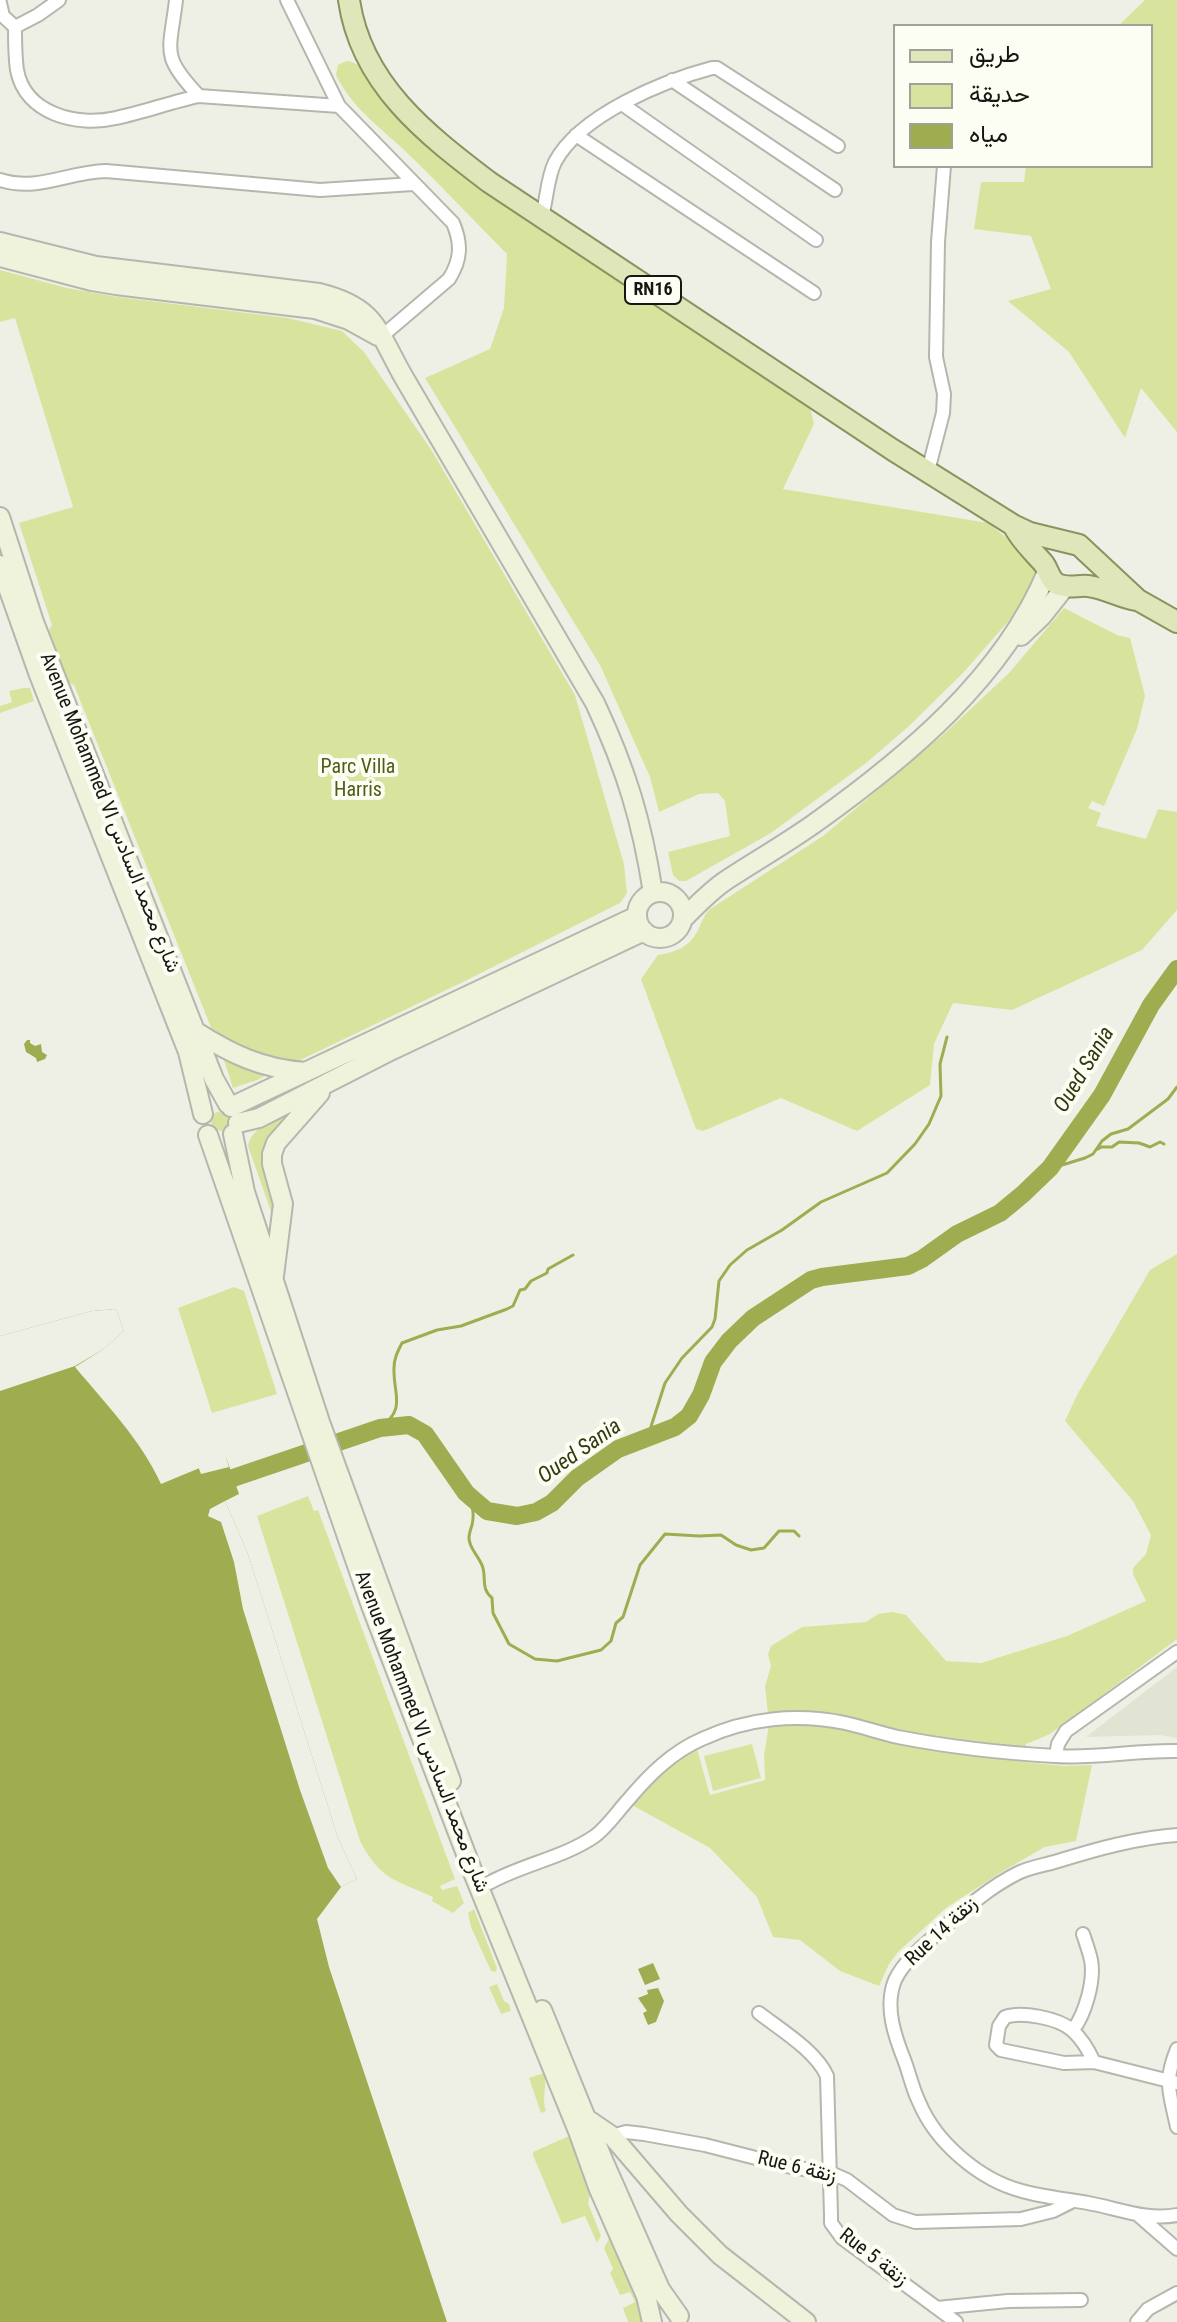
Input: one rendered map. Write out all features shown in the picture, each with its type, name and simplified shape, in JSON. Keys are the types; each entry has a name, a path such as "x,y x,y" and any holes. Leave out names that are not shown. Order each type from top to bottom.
{"main road":[{"name":"RN16","path":"351,1 356,36 382,84 444,148 489,182 928,471 1013,525 1064,543"},
{"path":"0,242 96,266 310,291 357,306 374,323 595,703 633,795 653,893"},
{"path":"0,257 92,281 315,309 349,320 381,337"},
{"name":"Avenue Mohammed VI شارع محمد السادس","path":"0,517 34,622 214,1079 233,1117 245,1192 314,1425"},
{"name":"RN16","path":"1013,525 1020,539 1047,569"},
{"path":"683,919 682,908 673,896 653,893 642,901 641,924 653,937 670,936 683,919 727,880 814,823 897,759 972,687 1000,653 1025,618 1047,569 1050,551 1064,543 1079,545 1138,600 1177,622"},
{"path":"1000,653 1042,616 1069,586 1084,580 1090,570 1087,553"},
{"name":"Avenue Mohammed VI شارع محمد السادس","path":"0,565 39,675 188,1052 203,1114"},
{"path":"1047,569 1053,581 1069,586 1092,586 1120,598 1138,600"},
{"path":"673,896 727,880"},
{"path":"641,924 259,1118 233,1117 216,1103 203,1114 202,1125 208,1135 224,1139 233,1117 306,1072 641,924"},
{"path":"195,1031 251,1062 306,1072"},
{"path":"275,1287 274,1270 283,1204 272,1154 276,1143 329,1084"},
{"name":"Avenue Mohammed VI شارع محمد السادس","path":"208,1135 330,1468 489,1883 660,2289 684,2319"},
{"name":"Avenue Mohammed VI شارع محمد السادس","path":"330,1468 370,1603 598,2187 646,2296 652,2322"},
{"path":"587,2119 612,2136 679,2214 720,2255 806,2322"},
{"path":"658,2322 669,2316 684,2319"}],"street":[{"path":"15,27 59,0"},
{"path":"176,0 170,51 173,64 199,96"},
{"path":"287,0 339,106 453,223 460,240 456,268 449,279 381,337"},
{"path":"1,12 15,27 17,71 25,92 35,105 50,113 92,120 113,119 199,96 339,106"},
{"path":"542,216 555,162 576,135 622,104 672,80 712,68 717,68 838,146"},
{"path":"672,80 835,190"},
{"path":"622,104 816,240"},
{"path":"576,135 814,293"},
{"path":"928,471 943,413 944,394 936,357 938,242 944,168"},
{"path":"0,180 33,185 106,171 320,190 413,184"},
{"path":"1056,1756 1058,1744 1066,1731 1177,1652"},
{"path":"489,1883 576,1847 596,1835 664,1762 684,1748 720,1732 756,1722 813,1718 899,1737 1056,1756 1177,1751"},
{"name":"Rue 14 زنقة","path":"1177,1835 1137,1840 1019,1872 967,1906 905,1965 895,1980 891,1996 893,2024 919,2102 937,2132 963,2158 990,2178 1020,2191 1116,2208 1138,2215 1177,2215"},
{"path":"1073,2030 1082,2018 1088,1998 1092,1963 1083,1934"},
{"name":"Rue 5 زنقة","path":"759,2013 809,2053 824,2070 829,2090 831,2215 835,2230 956,2322"},
{"path":"1094,2062 1073,2030 1062,2024 1015,2014 1002,2020 997,2032 996,2045 1001,2050 1064,2063 1094,2062 1172,2082"},
{"path":"1177,2049 1170,2066 1177,2127"},
{"name":"Rue 6 زنقة","path":"612,2136 626,2132 644,2134 831,2173 847,2180 893,2215 908,2220 1021,2219 1053,2211 1073,2201"},
{"path":"1020,2191 1021,2219"},
{"name":"Rue 14 زنقة","path":"1138,2215 1177,2249"},
{"path":"1137,2322 1148,2309 1177,2293"},
{"path":"937,2308 1008,2301 1081,2300"}],"shaded area":[{"path":"1177,1667 1177,1738 1160,1735 1086,1737"}],"green space":[{"path":"1145,0 1177,0 1177,432 1141,388 1125,438 1069,352 1008,301 1051,289 1031,236 974,229 981,182 1024,182 1026,168 1153,168 1153,24 1120,24"},
{"path":"346,61 359,66 374,84 664,309 810,407 814,424 783,489 988,523 1028,555 1033,563 1035,575 1012,617 963,673 908,727 866,763 771,833 686,881 679,881 673,875 668,852 730,836 725,801 718,793 699,794 659,812 650,777 600,665 425,378 490,349 504,308 507,254 357,106 336,75 338,65"},
{"name":"Parc Villa Harris","path":"0,270 67,288 118,297 288,318 342,331 364,352 432,451 575,695 624,864 627,893 620,903 292,1064 270,1061 214,1035 74,685 68,683 49,630 52,625 19,523 73,507 15,318 0,322"},
{"path":"1064,608 1117,635 1130,638 1145,696 1137,729 1104,806 1092,801 1088,808 1101,813 1096,826 1146,839 1158,809 1177,812 1177,910 1142,950 1012,1010 953,1003 934,1044 930,1085 857,1131 781,1098 703,1131 696,1129 641,979 658,955 675,951 690,942 710,909 823,836 943,735 1009,673"},
{"path":"30,688 34,701 0,713 0,706 12,702 9,691"},
{"path":"221,1051 273,1072 233,1088"},
{"path":"221,1111 228,1114 231,1121 228,1128 221,1131 214,1128 211,1121 214,1114"},
{"path":"296,1111 275,1138 277,1229 248,1146 260,1128"},
{"path":"1177,1254 1177,1639 1063,1725 1026,1744 1025,1762 1092,1765 1076,1841 1045,1847 946,1908 898,1952 879,1986 840,1971 800,1940 773,1937 757,1897 710,1848 630,1804 668,1765 697,1749 710,1795 765,1780 764,1756 769,1724 765,1686 771,1666 768,1654 771,1646 802,1627 866,1622 878,1614 892,1612 906,1615 946,1661 981,1663 1067,1636 1146,1601 1133,1568 1146,1554 1151,1535 1133,1501 1065,1421 1150,1270"},
{"path":"234,1287 244,1291 277,1394 212,1413 178,1308"},
{"path":"308,1496 314,1511 318,1510 455,1879 440,1886 442,1890 457,1886 464,1903 453,1913 432,1901 433,1897 390,1878 375,1864 360,1841 257,1516"},
{"path":"752,1744 761,1778 713,1791 704,1756"},
{"path":"474,1909 496,1972 491,1971 471,1927 468,1913"},
{"path":"497,1984 511,2011 501,2014 489,1987"},
{"path":"544,2073 546,2111 541,2113 529,2078"},
{"path":"569,2136 591,2190 588,2203 601,2236 597,2243 585,2216 562,2224 533,2155 533,2152"},
{"path":"610,2237 644,2322 628,2322 623,2308 635,2302 630,2292 620,2295 610,2273 613,2269 604,2248"}],"water":[{"path":"27,1040 35,1046 41,1044 42,1052 47,1055 45,1059 37,1062 26,1052 24,1044"},
{"path":"116,1309 124,1331 75,1367 133,1437 161,1484 226,1457 239,1494 225,1501 248,1554 338,1838 357,1879 341,1887 317,1919 329,1967 447,2322 0,2322 0,1336 92,1311"},
{"path":"653,1963 660,1979 645,1985 638,1969"},
{"path":"658,1988 664,2001 656,2022 648,2025 643,2013 647,2011 638,1998 648,1994 647,1990"}],"pier":[{"path":"116,1309 124,1331 102,1350 75,1366 0,1391 0,1336 92,1311"},
{"path":"218,1457 226,1457 229,1467 201,1474 198,1466"},
{"path":"225,1501 248,1554 338,1838 357,1879 341,1887 328,1868 300,1790 243,1609 234,1562 221,1522 208,1516 210,1509"}],"waterway":[{"name":"Oued Sania","path":"233,1478 380,1428 409,1425 425,1434 466,1493 487,1511 517,1516 536,1512 552,1503 577,1478 618,1449 675,1427 689,1416 701,1395 713,1362 729,1341 753,1318 811,1280 908,1266 957,1234 1000,1213 1023,1194 1050,1168 1102,1095 1151,1005 1177,969"},
{"path":"647,1439 665,1383 682,1358 712,1327 719,1281 730,1265 747,1250 821,1202 887,1173 915,1144 929,1124 941,1096 940,1064 947,1037"},
{"path":"1049,1169 1093,1154 1102,1141 1111,1134 1128,1129 1168,1099 1177,1087"},
{"path":"1098,1149 1112,1147 1119,1142 1150,1147 1160,1142 1164,1144"},
{"path":"380,1428 396,1407 394,1364 402,1343 437,1330 461,1326 513,1306 520,1290 573,1255"},
{"path":"466,1493 473,1512 469,1542 483,1568 493,1613 509,1644 535,1659 557,1661 601,1650 611,1641 616,1623 623,1617 640,1565 665,1534 721,1535 751,1550 764,1548 779,1531 794,1531 799,1536"}]}
